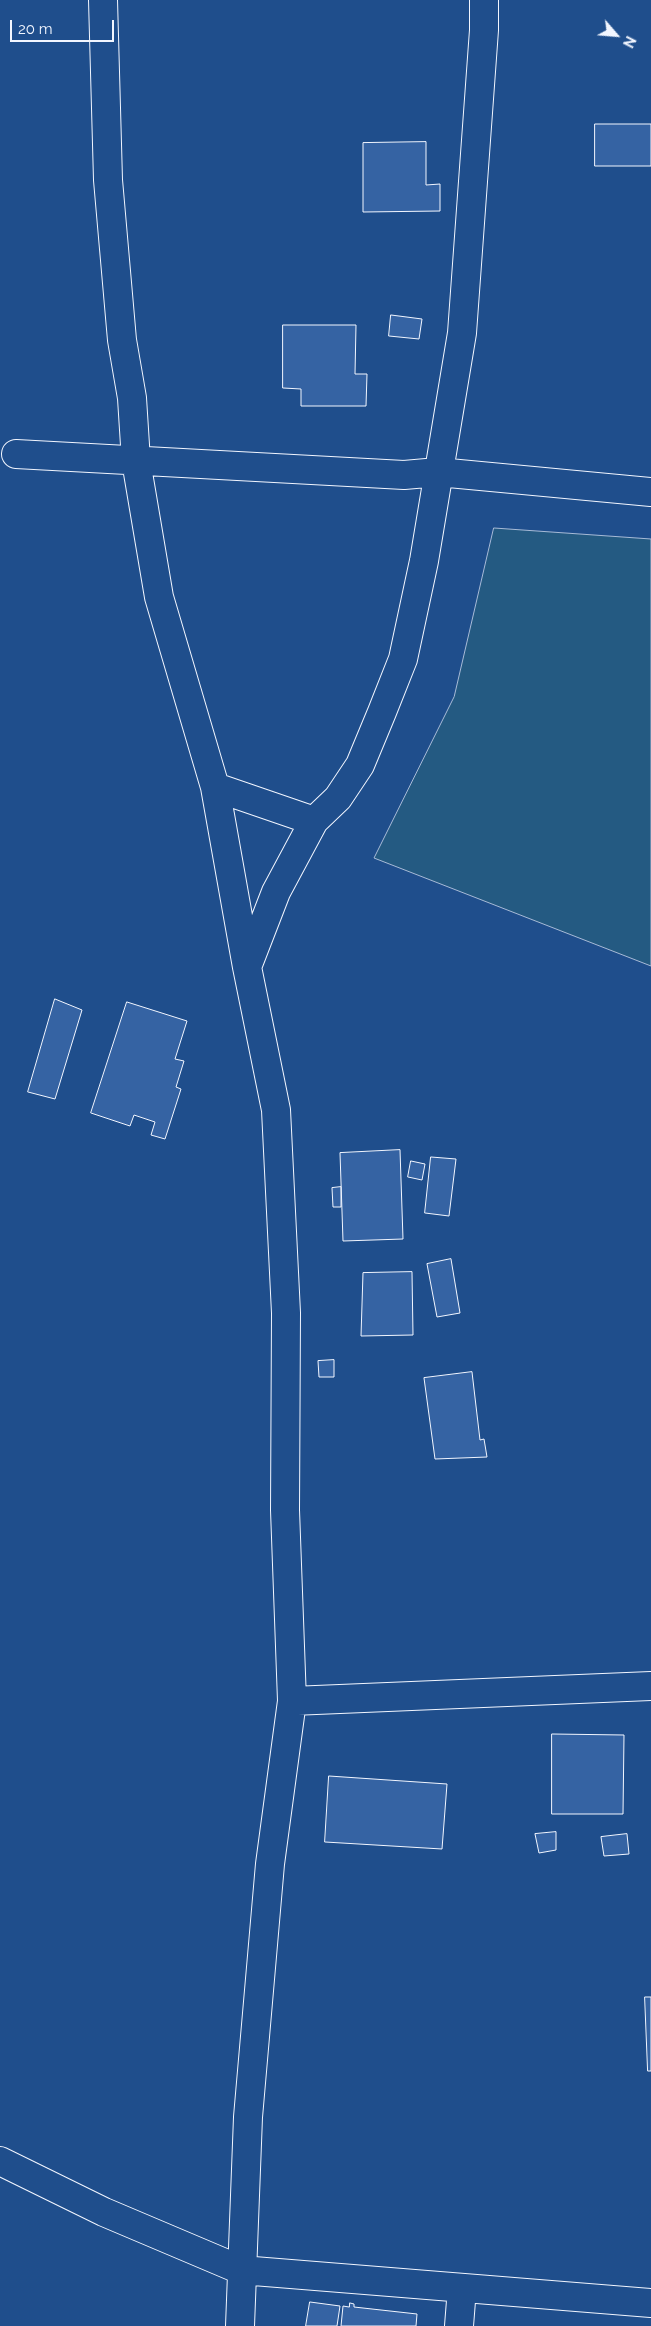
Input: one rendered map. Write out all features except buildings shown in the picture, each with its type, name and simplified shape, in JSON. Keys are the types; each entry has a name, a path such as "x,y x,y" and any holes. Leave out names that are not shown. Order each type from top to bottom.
{"street":[{"path":"102,0 108,180 122,340 132,398 136,460 159,597 215,787 247,967 276,1110 286,1313 285,1510 292,1701 268,1893 248,2117 240,2326"},
{"path":"247,967 276,892 314,821 338,798 360,765 403,659 424,561 462,333 483,40 484,0"},
{"path":"16,454 404,475 438,472 651,492"},
{"path":"215,787 314,821"},
{"path":"292,1701 651,1686"},
{"path":"0,2161 104,2212 241,2270 651,2303"},
{"path":"459,2326 462,2288"}],"shaded area":[{"path":"494,528 651,539 651,966 374,858 454,697"}]}
